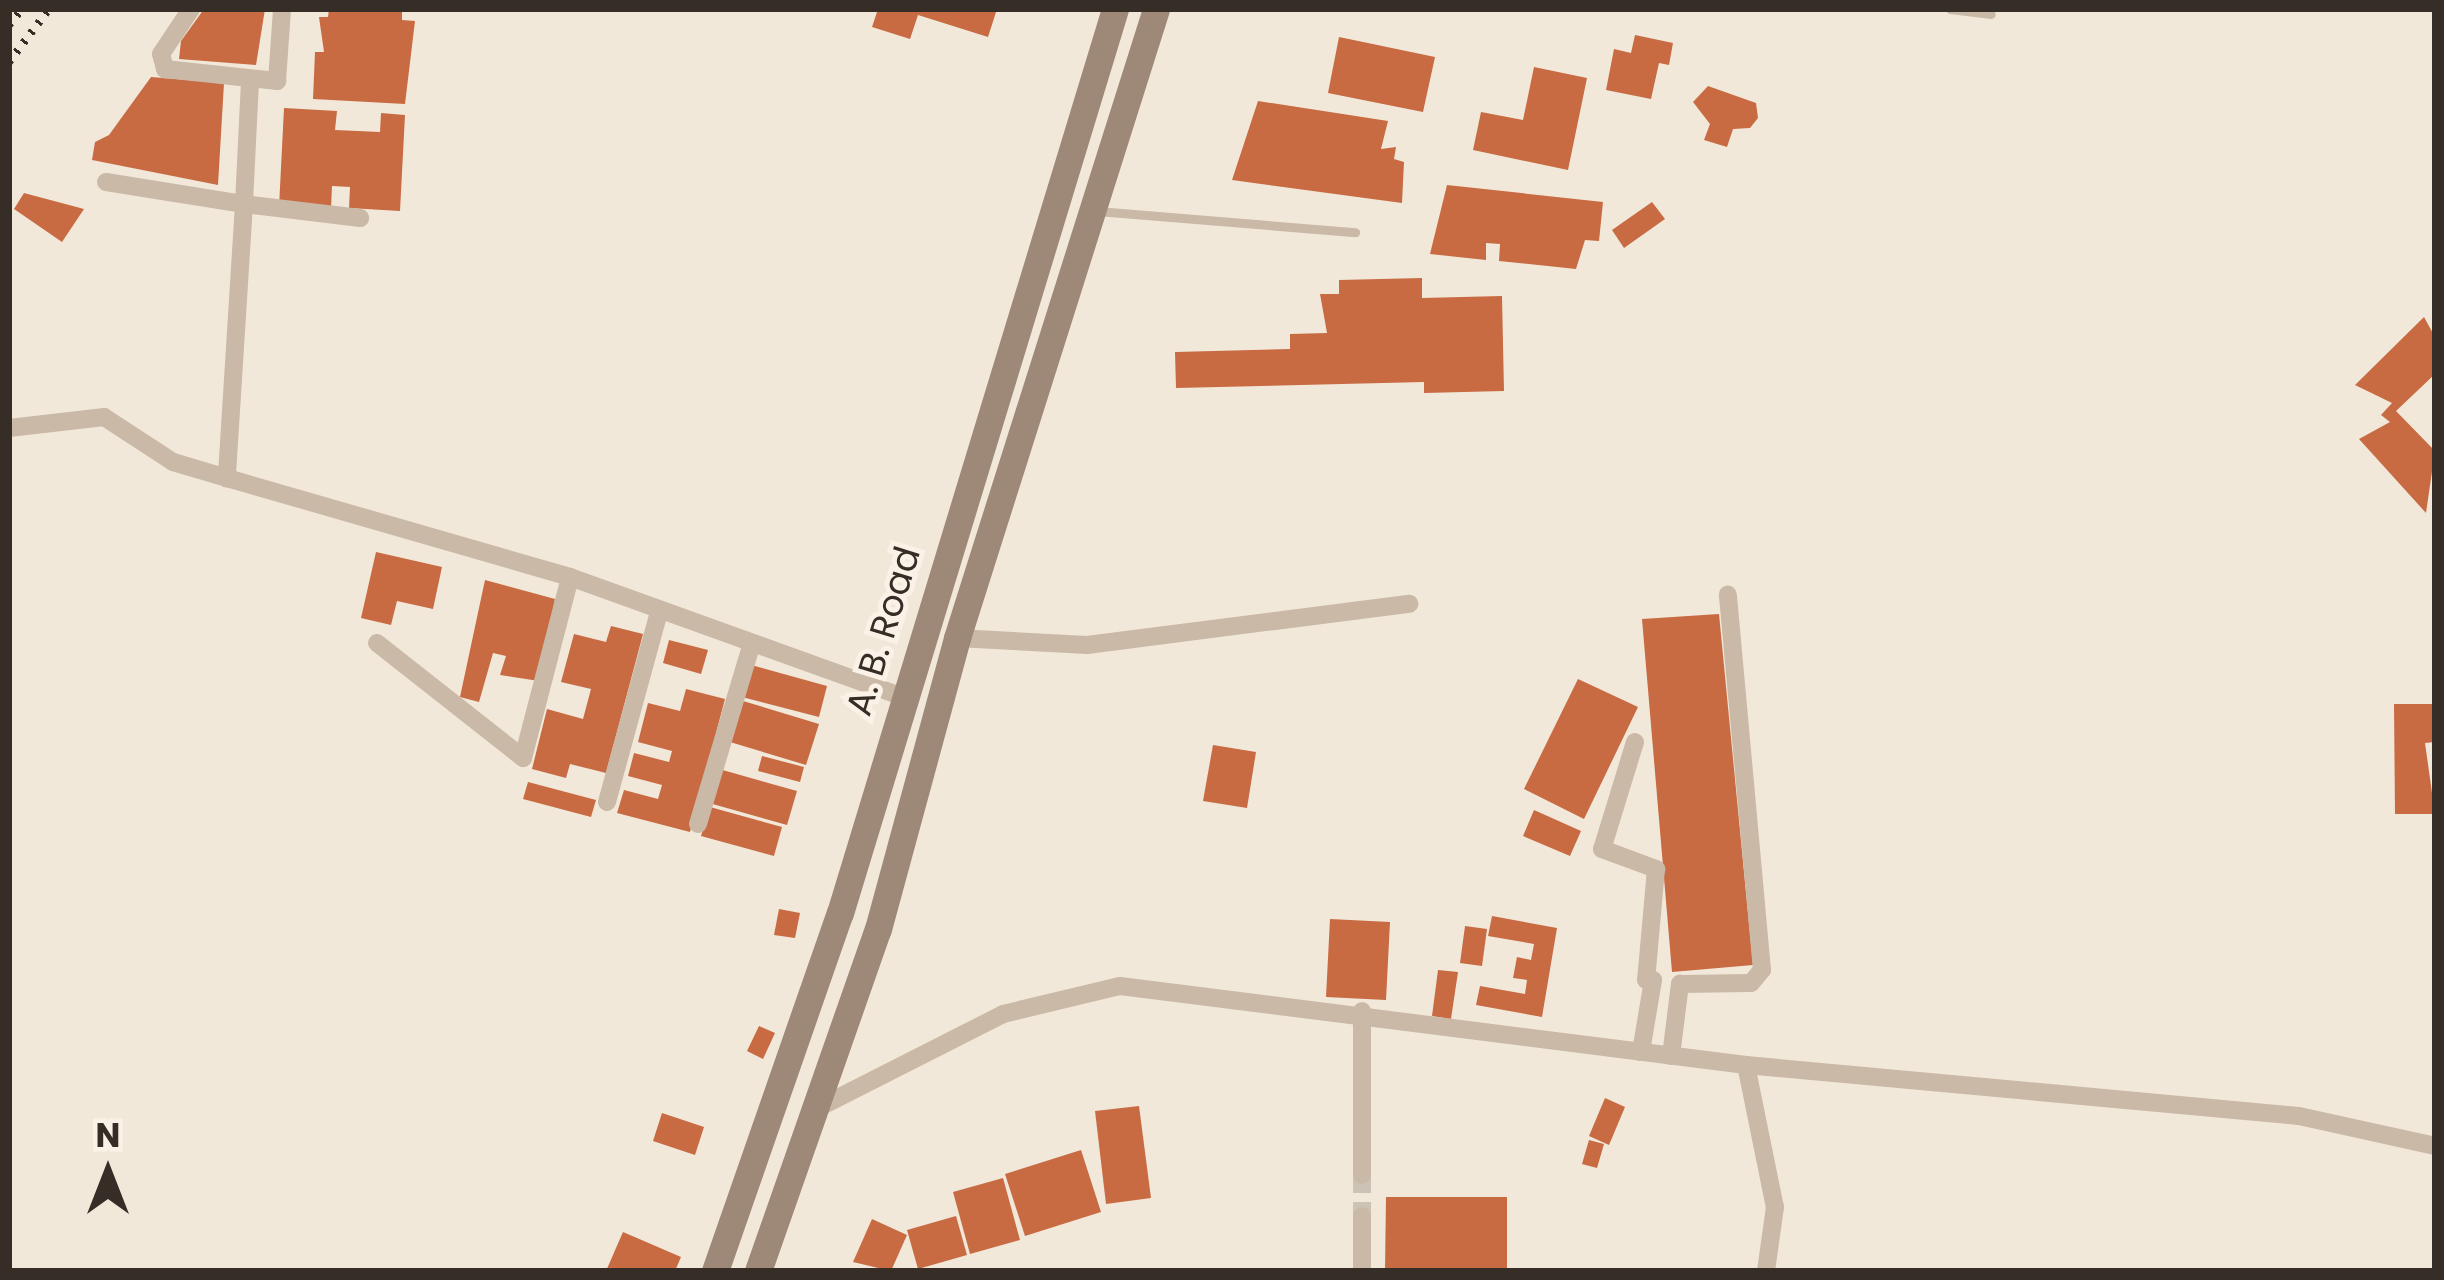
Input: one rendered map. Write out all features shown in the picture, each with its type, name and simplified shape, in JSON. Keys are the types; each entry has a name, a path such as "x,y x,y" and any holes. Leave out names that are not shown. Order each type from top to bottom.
{"main road":[{"name":"A. B. Road","path":"716,1271 840,913 900,696 1115,9"},
{"name":"A. B. Road","path":"758,1271 878,928 957,638 1097,211 1156,9"},
{"path":"792,1052 832,1065"}],"street":[{"path":"191,9 161,54 165,69 250,81 277,81 282,9"},
{"path":"227,478 250,81"},
{"path":"106,182 360,218"},
{"path":"9,428 104,417 173,462 570,577 658,615 900,696"},
{"path":"377,644 523,758 570,577"},
{"path":"1671,1056 1680,984 1751,983 1762,970 1728,595"},
{"path":"957,638 1087,645 1409,604"},
{"path":"608,802 658,615"},
{"path":"698,824 751,646"},
{"path":"1635,742 1603,849 1656,869 1646,980 1653,980 1641,1052"},
{"path":"816,1109 1004,1014 1120,986 1362,1011 1746,1065 2299,1116 2435,1146"},
{"path":"1362,1011 1362,1175"},
{"path":"1746,1065 1775,1207 1766,1271"},
{"path":"1362,1216 1362,1271"}],"lane":[{"path":"1950,9 1991,14"},
{"path":"1097,211 1355,232"}],"building":[{"path":"204,9 265,9 256,65 179,59 181,41"},
{"path":"329,9 402,9 402,20 415,21 405,104 313,99 315,52 324,52 319,17 328,17"},
{"path":"878,9 997,9 988,37 918,15 910,39 872,27"},
{"path":"1635,35 1673,43 1669,65 1659,63 1651,99 1606,90 1614,49 1631,53"},
{"path":"1339,37 1435,57 1423,112 1328,93"},
{"path":"1534,67 1587,78 1568,170 1473,150 1481,112 1523,120"},
{"path":"151,77 224,83 218,185 92,160 95,142 109,135"},
{"path":"1708,86 1756,103 1758,118 1750,128 1733,129 1727,147 1704,140 1710,124 1693,102"},
{"path":"1258,101 1388,121 1381,149 1396,147 1394,159 1404,162 1402,203 1232,180"},
{"path":"284,108 337,111 335,130 380,132 381,113 405,115 400,211 349,208 350,187 332,186 331,209 279,207"},
{"path":"1447,185 1603,202 1599,241 1585,240 1576,269 1499,261 1500,244 1486,243 1486,260 1430,254"},
{"path":"24,193 84,209 62,242 14,209"},
{"path":"1652,202 1665,219 1624,248 1612,230"},
{"path":"1422,278 1422,298 1502,296 1504,391 1424,393 1424,382 1176,388 1175,352 1290,349 1290,334 1327,333 1320,294 1339,294 1339,280"},
{"path":"2424,317 2435,337 2435,374 2396,411 2435,451 2426,513 2359,439 2390,422 2381,415 2392,403 2355,385"},
{"path":"376,552 442,567 433,609 397,601 391,625 361,618"},
{"path":"485,580 555,599 539,681 500,675 506,656 493,653 479,702 460,697"},
{"path":"1719,614 1753,965 1672,972 1642,619"},
{"path":"611,626 643,634 606,773 570,764 566,778 532,769 547,709 583,719 591,689 561,682 574,634 606,642"},
{"path":"669,640 708,650 701,674 663,663"},
{"path":"751,665 827,686 819,717 742,697"},
{"path":"1578,679 1638,707 1584,819 1524,789"},
{"path":"686,689 725,699 690,832 617,813 624,790 658,799 662,785 628,776 634,753 669,762 672,751 638,742 648,703 680,711"},
{"path":"743,701 819,724 806,765 730,742"},
{"path":"2394,704 2435,704 2435,742 2425,743 2435,814 2395,814"},
{"path":"1213,745 1256,752 1247,808 1203,801"},
{"path":"762,756 804,767 800,782 758,771"},
{"path":"719,769 797,791 787,825 709,803"},
{"path":"528,782 596,800 591,817 523,799"},
{"path":"710,807 782,827 774,856 701,836"},
{"path":"1534,810 1581,831 1570,856 1523,836"},
{"path":"779,909 800,913 795,938 774,935"},
{"path":"1492,916 1557,928 1542,1017 1476,1005 1480,986 1525,994 1527,980 1513,978 1517,957 1531,960 1534,944 1488,936"},
{"path":"1330,919 1390,922 1386,1000 1326,997"},
{"path":"1465,926 1487,929 1482,966 1460,963"},
{"path":"1438,970 1458,972 1451,1019 1432,1016"},
{"path":"759,1026 775,1033 763,1059 747,1051"},
{"path":"1605,1098 1625,1107 1609,1145 1589,1136"},
{"path":"1139,1106 1151,1198 1106,1204 1095,1111"},
{"path":"662,1113 704,1127 695,1155 653,1141"},
{"path":"1589,1140 1604,1144 1597,1168 1582,1164"},
{"path":"1081,1150 1101,1212 1025,1236 1005,1174"},
{"path":"1003,1178 1020,1240 970,1254 953,1192"},
{"path":"1386,1197 1507,1197 1507,1271 1385,1270"},
{"path":"956,1216 967,1255 918,1269 907,1230"},
{"path":"872,1219 907,1235 891,1271 853,1262"},
{"path":"623,1232 681,1257 675,1271 606,1271"}],"tunnel":[{"path":"1362,1175 1362,1216"}],"railway":[{"path":"9,25 22,9"},
{"path":"9,62 49,9"}]}
